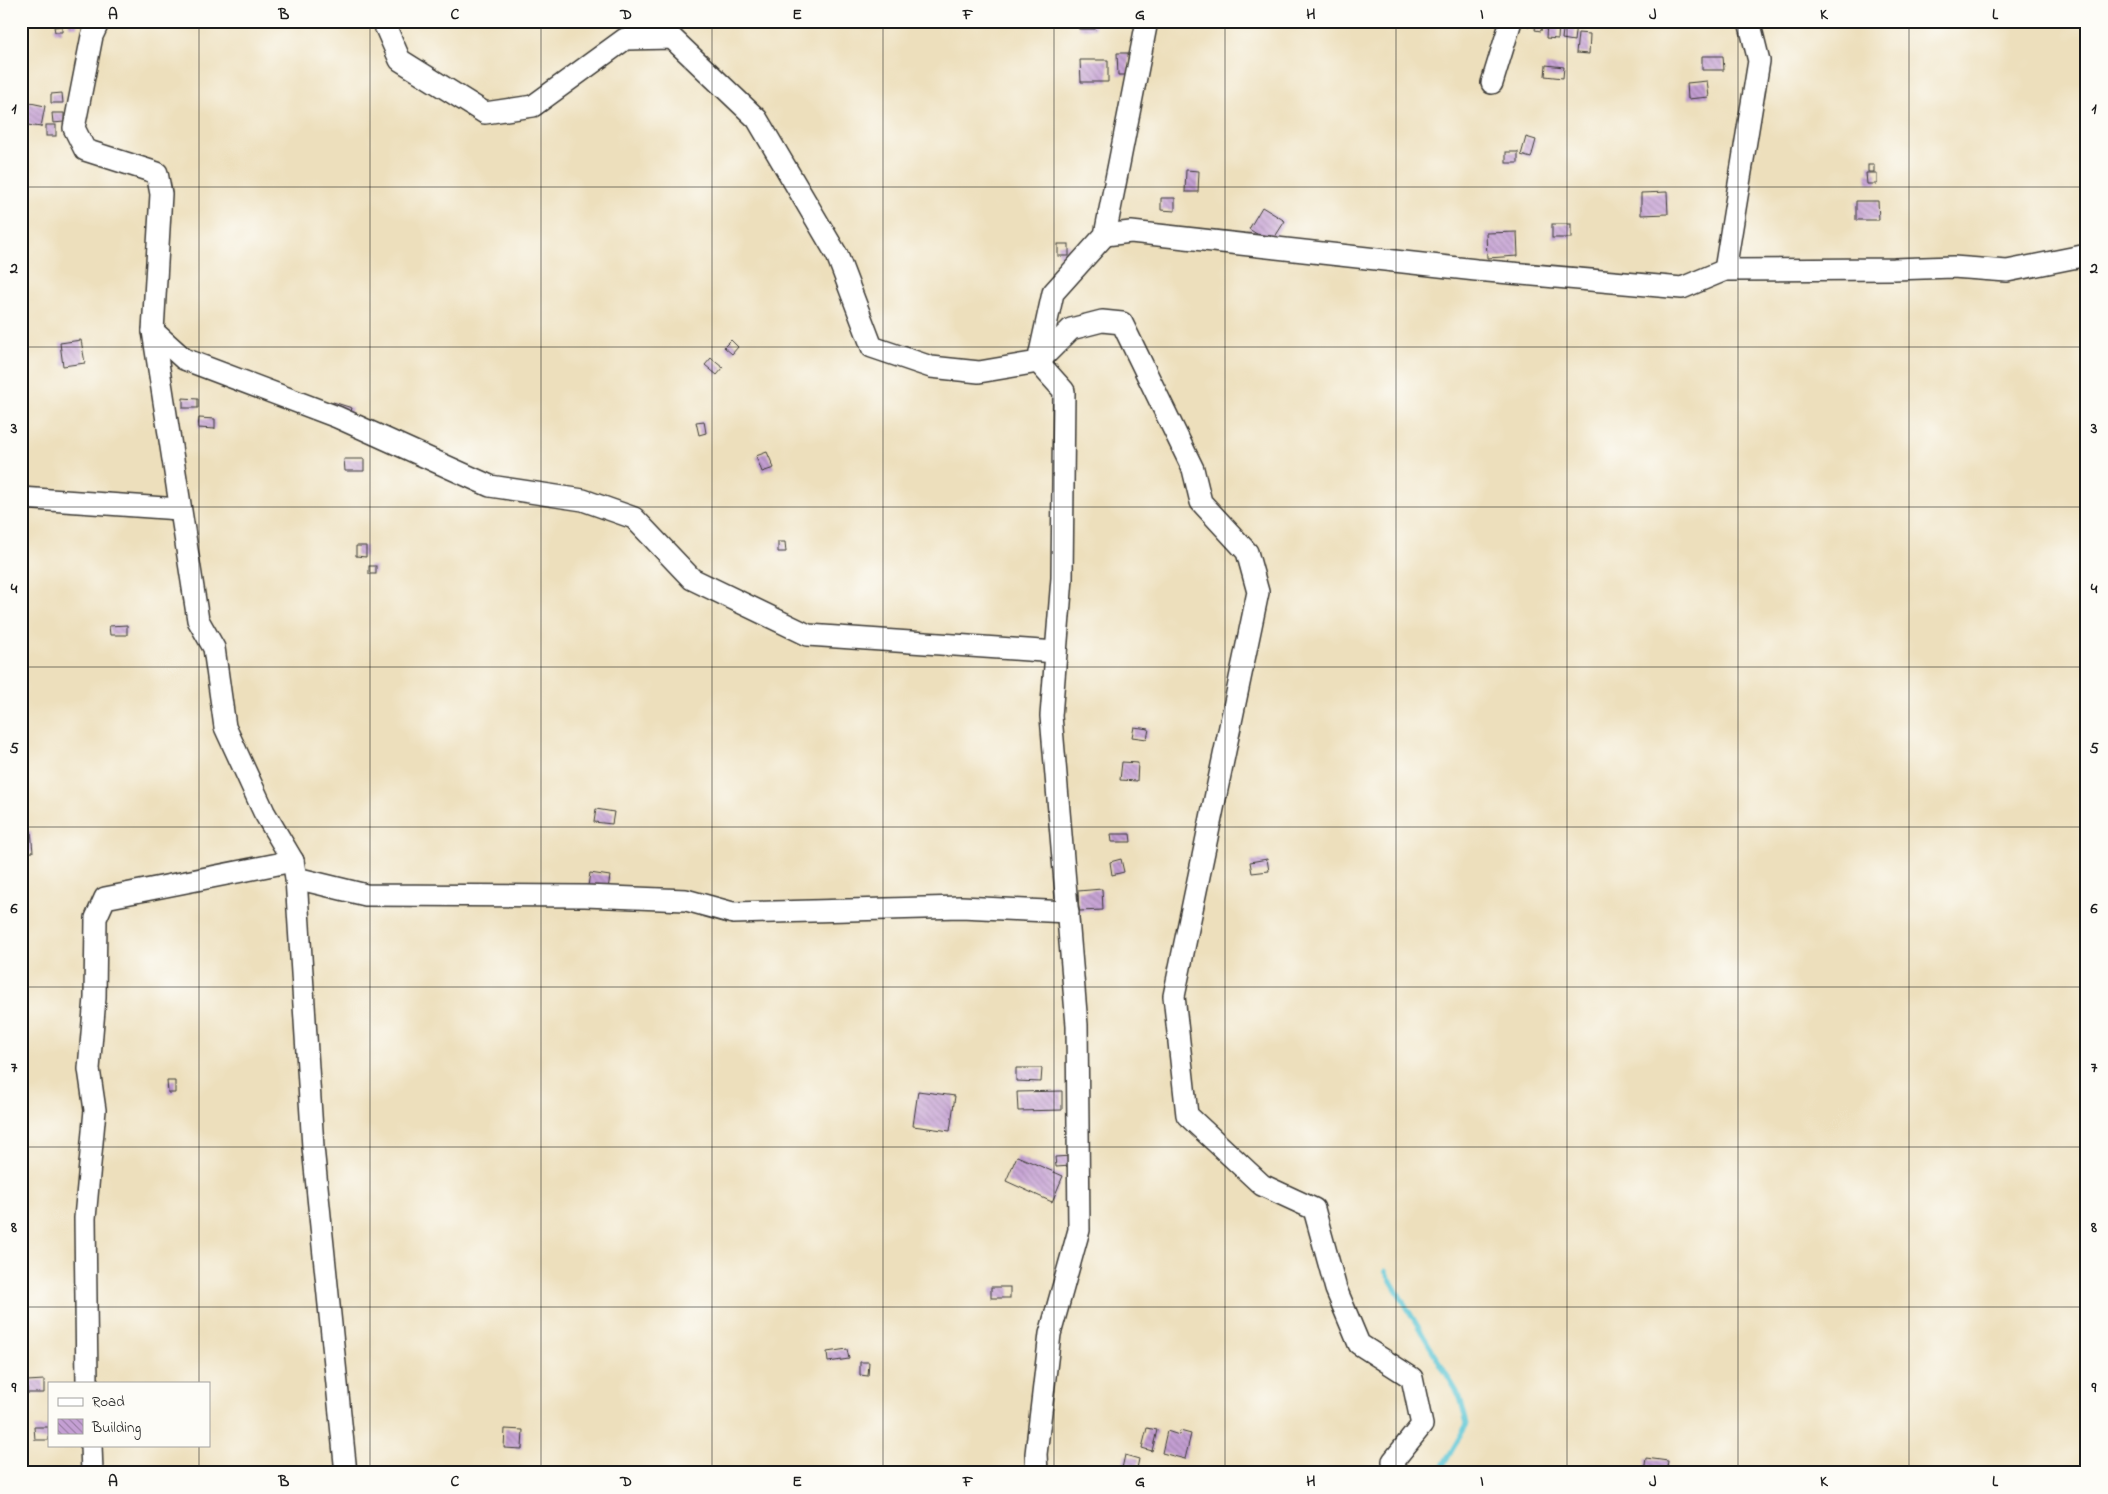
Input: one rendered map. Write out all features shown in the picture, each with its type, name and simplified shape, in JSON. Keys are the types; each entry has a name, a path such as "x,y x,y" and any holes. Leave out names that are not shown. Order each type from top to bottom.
{"street":[{"path":"98,21 92,36 74,128 85,150 157,173 161,194 153,331 179,509 198,620 214,648 225,727 264,812 294,870 313,1147 346,1473"},
{"path":"383,21 400,60 485,113 534,106 624,39 672,38 757,119 837,255 872,346 931,367 979,372 1038,362 1071,329 1102,321 1122,323 1194,469 1201,502 1247,552 1258,592 1174,996 1187,1115 1262,1186 1314,1209 1336,1289 1359,1344 1412,1378 1422,1426 1393,1461 1394,1473"},
{"path":"1038,362 1053,293 1105,235 1147,21"},
{"path":"1492,83 1511,21"},
{"path":"1725,270 1759,61 1749,21"},
{"path":"1105,235 1131,232 1476,270 1682,288 1725,270 1953,267 2007,272 2087,255"},
{"path":"153,331 184,359 337,416 490,486 583,500 634,518 692,579 808,635 1056,652"},
{"path":"1037,1473 1036,1454 1050,1334 1079,1230 1077,1025 1051,716 1062,578 1064,390 1038,362"},
{"path":"21,498 179,509"},
{"path":"87,1382 85,1218 95,1110 89,1069 95,998 96,918 105,898 294,870 366,895 585,896 686,900 733,913 961,907 1068,912"},
{"path":"91,1446 92,1473"}],"building":[{"path":"69,21 77,21 77,27 69,27"},
{"path":"1079,21 1095,21 1095,29 1079,29"},
{"path":"1529,21 1535,21 1535,27 1528,26"},
{"path":"1547,22 1559,23 1558,39 1546,38"},
{"path":"1564,22 1576,23 1574,41 1562,39"},
{"path":"1536,25 1542,25 1541,31 1535,30"},
{"path":"62,26 62,32 55,32 54,27"},
{"path":"1578,33 1590,34 1589,54 1576,53"},
{"path":"1117,53 1128,53 1129,75 1118,75"},
{"path":"1702,56 1723,56 1724,70 1702,70"},
{"path":"1080,60 1108,60 1108,82 1081,82"},
{"path":"1546,65 1564,67 1563,78 1545,76"},
{"path":"1707,81 1709,97 1688,99 1687,83"},
{"path":"62,93 63,103 51,103 51,94"},
{"path":"21,101 45,106 41,127 21,124"},
{"path":"52,113 64,113 64,122 53,123"},
{"path":"46,125 56,125 56,136 46,136"},
{"path":"1526,137 1536,140 1531,158 1521,155"},
{"path":"1506,152 1518,152 1518,163 1506,163"},
{"path":"1868,165 1874,165 1874,172 1868,172"},
{"path":"1186,170 1199,171 1198,192 1185,192"},
{"path":"1866,173 1877,173 1877,184 1867,184"},
{"path":"1667,192 1668,214 1641,215 1641,193"},
{"path":"1161,198 1175,198 1175,211 1161,210"},
{"path":"1856,201 1878,201 1879,220 1856,220"},
{"path":"1262,207 1285,221 1271,243 1249,229"},
{"path":"1552,224 1571,224 1571,238 1552,238"},
{"path":"1517,232 1518,256 1487,258 1486,233"},
{"path":"1058,244 1069,244 1069,256 1058,256"},
{"path":"81,340 85,363 63,366 60,343"},
{"path":"731,340 738,347 732,354 724,347"},
{"path":"711,358 723,368 717,375 705,365"},
{"path":"183,398 198,399 198,408 183,408"},
{"path":"333,402 352,408 349,418 329,412"},
{"path":"199,418 215,419 215,429 198,428"},
{"path":"704,421 706,433 699,435 696,422"},
{"path":"767,452 774,468 762,472 756,456"},
{"path":"344,459 364,459 364,471 345,471"},
{"path":"778,542 785,542 786,552 778,552"},
{"path":"356,546 366,546 366,557 356,556"},
{"path":"369,566 376,566 376,574 369,574"},
{"path":"127,625 127,635 110,635 109,626"},
{"path":"1134,727 1149,729 1147,739 1132,737"},
{"path":"1122,762 1138,763 1137,781 1120,780"},
{"path":"596,809 614,812 612,824 594,822"},
{"path":"31,831 33,852 21,853 21,832"},
{"path":"1111,834 1130,834 1131,842 1112,842"},
{"path":"1121,859 1124,872 1112,875 1110,862"},
{"path":"1267,859 1269,871 1252,873 1250,862"},
{"path":"590,873 610,876 608,889 588,886"},
{"path":"1102,889 1103,910 1079,911 1078,891"},
{"path":"1016,1068 1042,1068 1041,1082 1016,1081"},
{"path":"167,1081 175,1081 175,1093 168,1093"},
{"path":"918,1091 955,1096 950,1131 913,1126"},
{"path":"1062,1091 1062,1110 1018,1111 1017,1092"},
{"path":"1017,1156 1063,1176 1052,1202 1006,1181"},
{"path":"1071,1156 1071,1166 1056,1167 1055,1157"},
{"path":"991,1287 1010,1287 1010,1298 991,1298"},
{"path":"847,1349 849,1359 828,1362 827,1352"},
{"path":"860,1362 869,1362 868,1376 860,1375"},
{"path":"44,1380 44,1393 27,1393 27,1381"},
{"path":"34,1427 48,1427 48,1440 35,1440"},
{"path":"1147,1428 1157,1430 1152,1451 1142,1448"},
{"path":"505,1429 523,1430 522,1449 504,1448"},
{"path":"1167,1431 1179,1435 1180,1431 1191,1434 1185,1459 1162,1453"},
{"path":"1125,1455 1139,1459 1136,1473 1121,1473"},
{"path":"1646,1458 1668,1461 1666,1473 1644,1472"}],"waterway":[{"path":"1385,1271 1460,1397 1467,1424 1439,1473"}]}
